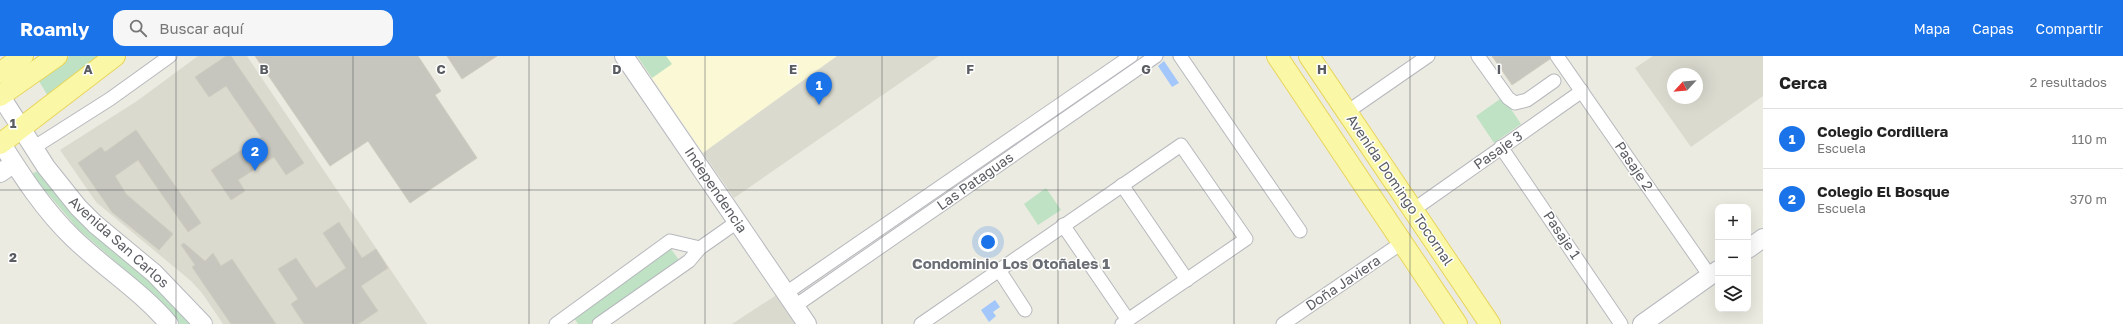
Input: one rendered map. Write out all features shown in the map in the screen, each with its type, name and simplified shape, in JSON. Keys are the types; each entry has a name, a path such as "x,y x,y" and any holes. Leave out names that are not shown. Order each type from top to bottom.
{"main road":[{"path":"0,73 23,56"},
{"path":"0,96 57,56"},
{"path":"0,142 115,56"},
{"name":"Independencia","path":"624,56 807,324"},
{"name":"Avenida Domingo Tocornal","path":"1276,56 1457,324"},
{"name":"Avenida Domingo Tocornal","path":"1309,56 1490,324"},
{"name":"Avenida San Carlos","path":"0,96 55,180 78,207 95,224 154,273 203,324"},
{"name":"Avenida San Carlos","path":"0,142 7,169 61,226 134,288 169,324"},
{"path":"1351,166 1356,166 1366,162 1372,150"},
{"path":"1364,186 1373,174 1387,171"},
{"path":"1751,247 1763,238"},
{"path":"1642,324 1714,273"}],"street":[{"path":"33,148 110,99 170,56"},
{"name":"Las Pataguas","path":"790,300 1131,56"},
{"name":"Las Pataguas","path":"790,300 1156,56"},
{"path":"1180,56 1300,231"},
{"path":"1347,112 1428,56"},
{"path":"1478,56 1508,98 1515,103 1527,100 1554,81"},
{"name":"Pasaje 2","path":"1557,56 1714,273"},
{"name":"Pasaje 3","path":"1413,210 1582,90"},
{"path":"921,324 1063,225 1181,145 1246,239 1125,322 1063,225"},
{"name":"Pasaje 1","path":"1501,147 1621,324"},
{"path":"1122,185 1187,280"},
{"path":"599,324 689,261 700,248 737,222"},
{"path":"556,324 670,241 700,248"},
{"name":"Doña Javiera","path":"1283,324 1403,242"},
{"path":"999,270 1025,310"}],"shaded area":[{"path":"198,56 247,56 427,324 223,324 202,293 191,281 96,202 60,150 137,101"},
{"path":"637,56 837,56 703,153"},
{"path":"837,56 939,56 734,198 703,153"},
{"path":"1653,56 1763,56 1763,96 1691,147 1635,68"},
{"path":"781,292 802,324 732,324"}],"green space":[{"path":"69,56 101,56 48,96 37,78"},
{"path":"637,56 666,56 672,64 652,78"},
{"path":"1503,97 1521,124 1494,143 1476,116"},
{"path":"38,171 156,284 190,324 180,324 140,283 78,229 31,174"},
{"path":"1046,188 1061,210 1038,225 1024,204"},
{"path":"671,249 679,260 590,324 578,324 574,318"}],"water":[{"path":"1164,61 1179,83 1172,87 1158,66"},
{"path":"995,300 1000,307 993,312 996,316 989,322 981,310"}],"building":[{"path":"226,56 231,56 304,163 286,175 274,157 238,180 245,191 231,200 211,170 261,137 226,86 209,97 195,77"},
{"path":"255,56 418,56 441,91 435,95 477,158 410,203 368,141 330,166"},
{"path":"447,56 497,56 462,79"},
{"path":"1492,56 1549,56 1550,59 1512,85"},
{"path":"136,130 201,223 188,232 138,160 115,176 126,194 173,234 159,250 112,212 78,163 101,147 105,152"},
{"path":"339,222 362,258 376,249 388,268 361,286 378,311 358,324 304,324 291,304 298,299 278,269 296,258 316,288 346,268 323,233"},
{"path":"184,243 205,261 213,253 221,266 232,259 276,324 231,324 192,267 195,265 181,245"}],"place":[{"name":"Colegio Cordillera","path":"819,105"},
{"name":"Colegio El Bosque","path":"255,171"}],"district":[{"name":"Condominio Los Otoñales 1","path":"1011,264"}]}
